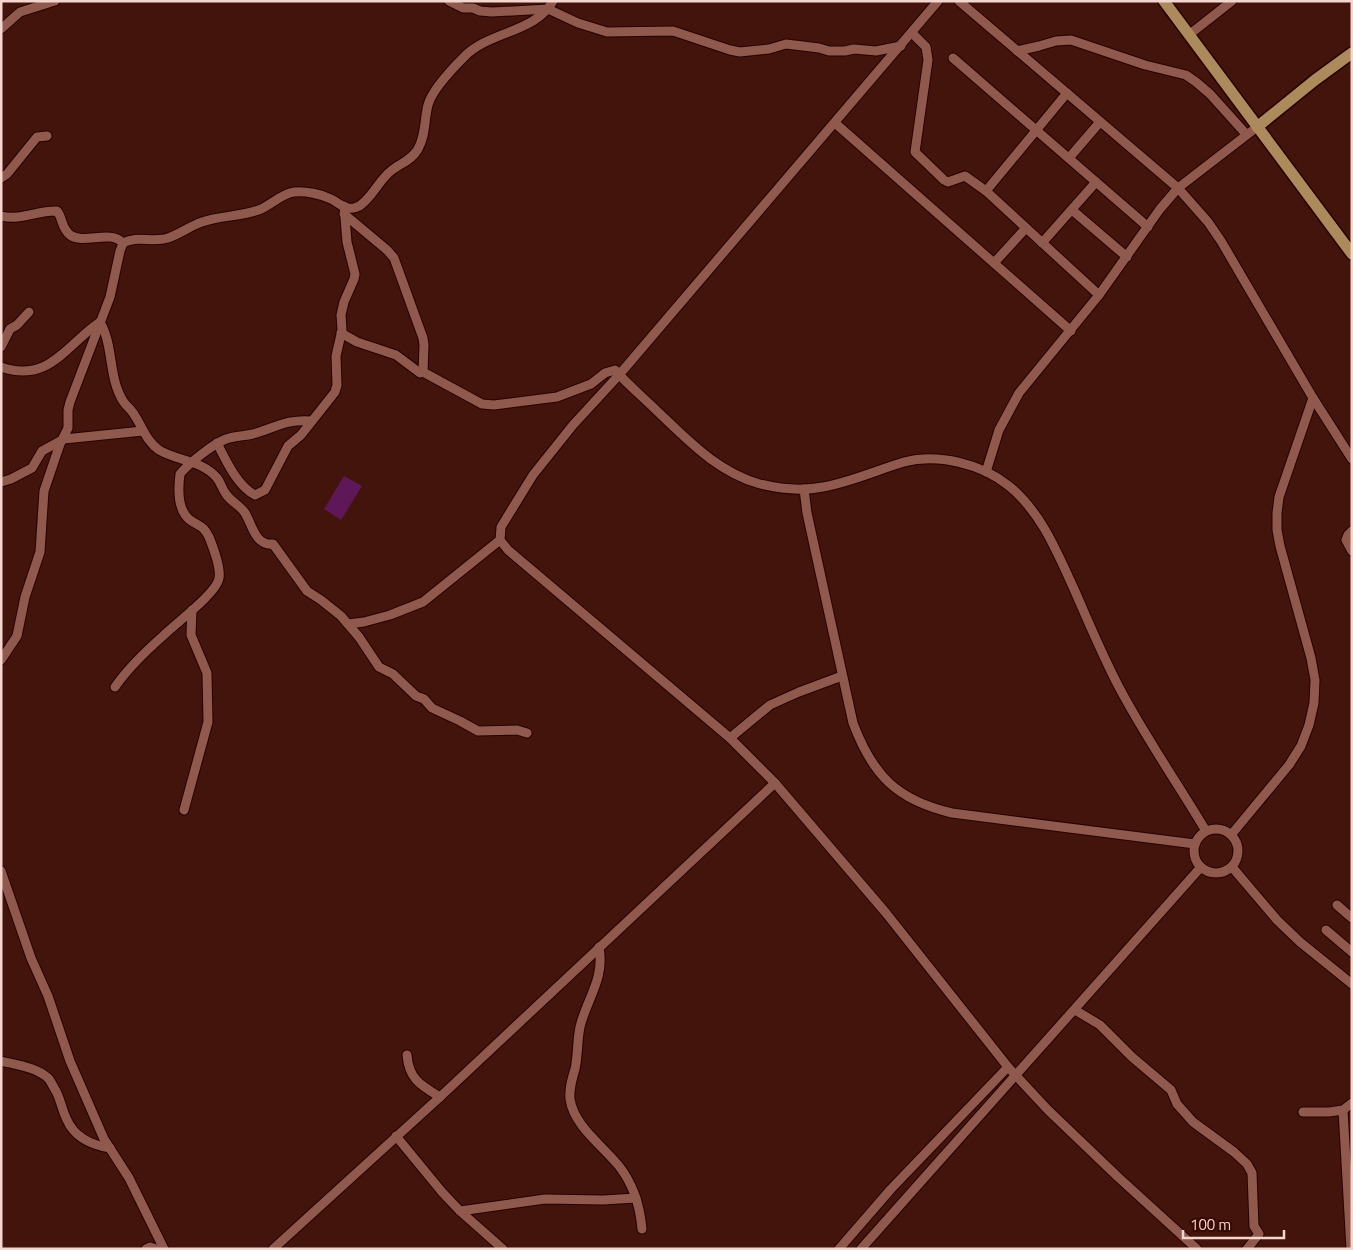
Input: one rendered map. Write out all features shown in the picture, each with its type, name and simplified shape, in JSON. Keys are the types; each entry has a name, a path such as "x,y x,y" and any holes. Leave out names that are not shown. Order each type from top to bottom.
{"main road":[{"path":"1164,1 1352,254"},
{"path":"1257,127 1314,80 1352,53"}],"street":[{"path":"1,29 20,12 55,1"},
{"path":"449,1 463,8 492,12 551,5 578,23 607,32 673,31 740,52 768,49 786,44 829,51 854,49 876,51 901,46"},
{"path":"938,1 619,375 573,425 533,475 501,527 500,540 508,550 730,738 775,783 886,913 1015,1075 1048,1110 1138,1197 1197,1249"},
{"path":"959,1 1178,188 1208,222 1313,398 1352,459"},
{"path":"1190,34 1232,1"},
{"path":"344,210 361,205 391,170 413,157 423,140 430,100 466,55 476,47 536,19 551,5"},
{"path":"912,32 926,47 928,60 915,152 944,180 948,182 965,176 986,192 1099,295"},
{"path":"1017,51 1056,41 1071,40 1145,65 1186,75 1210,94 1246,134"},
{"path":"953,58 1148,227"},
{"path":"986,192 1067,93"},
{"path":"1069,158 1100,122"},
{"path":"835,123 1071,331"},
{"path":"986,472 999,430 1008,411 1031,377 1099,295 1178,188 1257,127"},
{"path":"1,178 10,171 34,140 40,136 47,136"},
{"path":"1042,243 1096,182"},
{"path":"1,660 17,636 25,597 40,552 44,491 49,473 68,428 70,402 95,340 110,296 123,243 135,239 161,240 180,234 203,221 247,214 292,192 315,194 331,199 394,258 424,346 422,372"},
{"path":"217,443 239,480 252,494 258,494 265,490 288,446 301,436 335,392 337,385 336,356 341,333 341,315 355,274 347,242 344,210"},
{"path":"1072,210 1127,257"},
{"path":"1,216 8,218 22,217 57,211 62,226 73,237 102,237 118,239 123,243"},
{"path":"994,263 1026,228"},
{"path":"1,346 10,329 17,325 28,312"},
{"path":"1,367 12,370 30,370 53,363 100,322"},
{"path":"100,322 109,347 117,390 150,442 162,451 192,462 216,477 226,494 244,512 252,529 261,541 267,545 273,544 276,547 288,567 307,591 335,610 348,624 379,667 393,674 432,708 460,720 478,731 517,730 527,733"},
{"path":"341,333 357,342 396,355 420,373 422,372 482,404 494,405 557,397 591,384 605,373 615,370 701,452 719,466 760,484 804,489 836,485 907,462 934,460 960,463 986,472 1008,485 1020,496 1042,523 1121,691 1206,831"},
{"path":"1231,835 1289,766 1301,746 1309,725 1314,703 1315,680 1312,658 1277,530 1277,513 1281,490 1313,398"},
{"path":"115,687 159,640 213,590 220,577 212,543 206,530 190,520 180,506 180,474 192,462 225,439 252,434 283,423 312,421"},
{"path":"1,482 32,468 42,452 64,439 143,431"},
{"path":"804,489 807,513 853,723 861,745 875,769 891,785 909,798 930,808 952,813 1195,844"},
{"path":"1352,531 1346,540 1352,551"},
{"path":"348,624 390,615 423,602 500,540"},
{"path":"184,810 208,722 207,673 192,635 192,610"},
{"path":"730,738 770,705 842,676"},
{"path":"273,1249 440,1097 775,783"},
{"path":"1219,829 1231,835 1236,840 1238,854 1232,867 1227,870 1211,873 1201,867 1195,859 1195,844 1201,834 1206,831 1219,829"},
{"path":"861,1249 1201,867"},
{"path":"1232,867 1277,920 1300,942 1352,984"},
{"path":"1,871 31,958 48,996 70,1061 104,1138 129,1178 164,1249"},
{"path":"1337,905 1352,918"},
{"path":"1326,930 1352,952"},
{"path":"599,947 601,959 600,972 581,1025 575,1068 570,1086 570,1098 578,1120 619,1166 630,1184 640,1210 642,1229"},
{"path":"1075,1010 1100,1025 1132,1057 1171,1090 1177,1104 1193,1122 1247,1164 1252,1173 1254,1226 1259,1234 1246,1249"},
{"path":"407,1054 412,1076 440,1097"},
{"path":"1,1061 30,1068 48,1079 61,1100 66,1119 76,1134 85,1141 110,1148"},
{"path":"839,1249 891,1189 1008,1067"},
{"path":"1303,1112 1343,1110 1352,1103"},
{"path":"1343,1110 1351,1249"},
{"path":"396,1136 442,1192 460,1211 503,1249"},
{"path":"460,1211 545,1199 603,1200 636,1198"},
{"path":"146,1249 150,1247 156,1249"}],"shaded area":[{"path":"344,476 362,486 341,520 324,509"}]}
